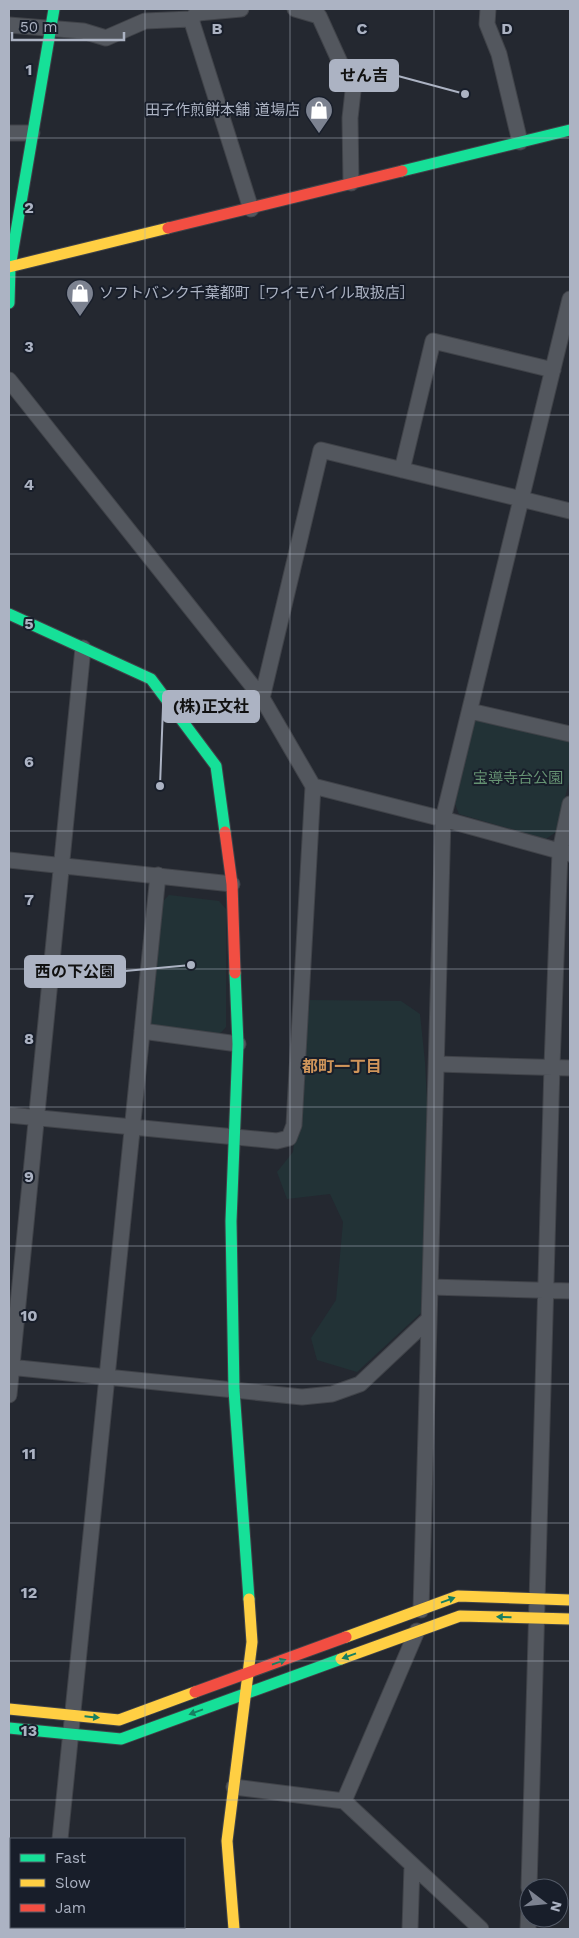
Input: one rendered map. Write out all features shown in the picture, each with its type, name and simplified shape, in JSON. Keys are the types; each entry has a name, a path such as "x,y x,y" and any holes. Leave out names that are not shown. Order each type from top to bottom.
{"street":[{"path":"9,303 9,267 54,9"},
{"path":"9,25 83,31 106,38 145,21 191,19 198,13 241,9"},
{"path":"295,9 319,16 353,91 350,118 351,183"},
{"path":"488,9 487,24 499,54 520,142"},
{"path":"191,19 251,209"},
{"path":"9,267 570,130"},
{"path":"9,133 32,133"},
{"path":"420,1610 443,819 570,299"},
{"path":"402,470 433,341 553,370"},
{"path":"9,380 262,698 313,786 294,1125 289,1138 277,1141 9,1115"},
{"path":"262,698 321,450 570,511"},
{"path":"9,614 151,679 216,766 232,884 238,1044 231,1221 234,1390 252,1642 227,1841 234,1929"},
{"path":"9,1394 10,1368 84,648"},
{"path":"470,711 570,734"},
{"path":"313,786 443,819 565,853"},
{"path":"529,1878 552,1066 563,944 565,853 570,804"},
{"path":"9,860 232,884"},
{"path":"60,1838 158,875"},
{"path":"142,1031 238,1044"},
{"path":"436,1064 570,1068"},
{"path":"430,1287 570,1291"},
{"path":"10,1368 302,1397 332,1394 360,1384 429,1318"},
{"path":"9,1708 119,1720 458,1596 570,1600"},
{"path":"9,1728 121,1739 460,1616 570,1619"},
{"path":"344,1801 417,1632"},
{"path":"234,1787 344,1801 481,1929"},
{"path":"410,1929 412,1866"}],"green space":[{"name":"宝導寺台公園","path":"482,716 570,740 570,778 556,832 546,839 459,814 455,804 474,723"},
{"path":"169,895 219,901 226,909 226,1027 218,1036 155,1029 150,1022 162,902"},
{"path":"310,1000 401,1001 420,1014 428,1122 423,1311 357,1372 317,1360 311,1338 336,1300 343,1222 330,1194 287,1199 277,1172 293,1152"}],"traffic: fast":[{"path":"9,303 10,267 54,9"},
{"path":"402,171 570,130"},
{"path":"9,614 151,679 216,766 225,832"},
{"path":"235,973 238,1044 231,1221 234,1390 249,1599"},
{"path":"9,1728 121,1739 341,1659"}],"traffic: slow":[{"path":"9,267 168,228"},
{"path":"346,1637 458,1596 570,1600"},
{"path":"234,1929 227,1841 252,1642 249,1599"},
{"path":"341,1659 460,1616 570,1619"},
{"path":"9,1709 119,1720 195,1692"}],"traffic: jam":[{"path":"168,228 402,171"},
{"path":"225,832 232,884 235,973"},
{"path":"195,1692 346,1637"}],"place":[{"name":"せん吉","path":"465,94"},
{"name":"田子作煎餅本舗 道場店","path":"319,134"},
{"name":"ソフトバンク千葉都町［ワイモバイル取扱店］","path":"80,317"},
{"name":"(株)正文社","path":"160,786"},
{"name":"西の下公園","path":"191,965"}],"district":[{"name":"都町一丁目","path":"342,1066"}]}
